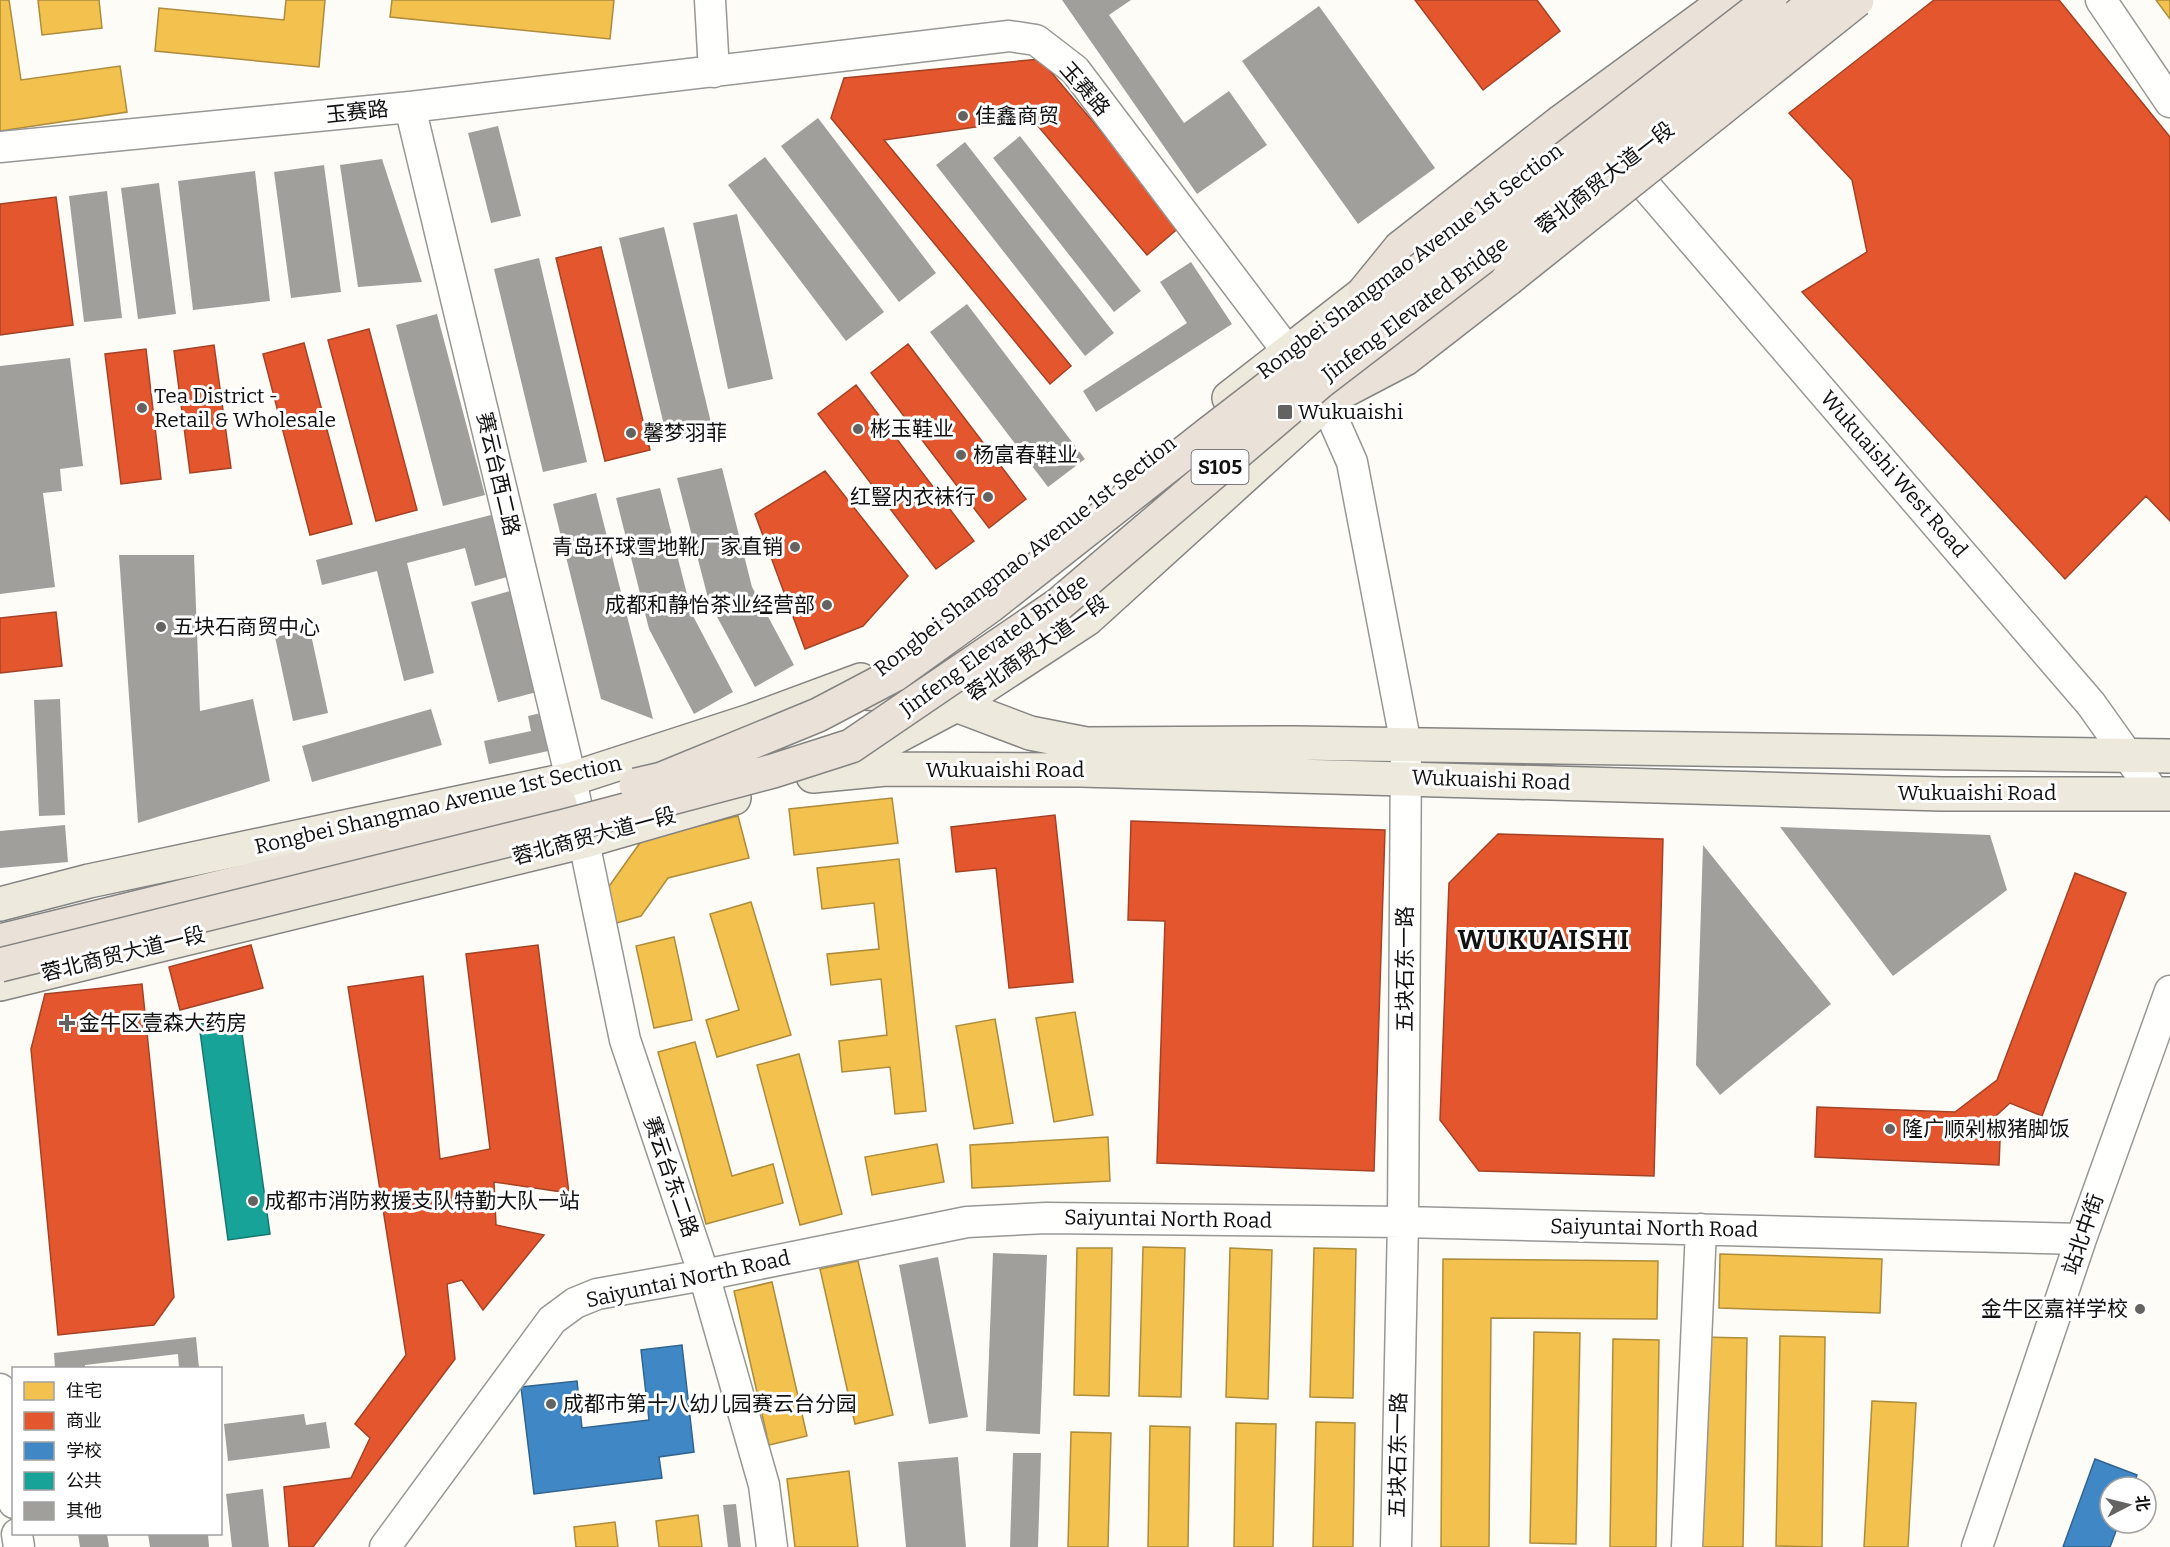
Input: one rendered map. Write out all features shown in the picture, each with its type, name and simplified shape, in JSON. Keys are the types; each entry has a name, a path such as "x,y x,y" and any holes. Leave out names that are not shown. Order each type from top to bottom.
{"highway":[{"path":"1365,291 1400,248 1562,121 1727,0"},
{"name":"Jinfeng Elevated Bridge","path":"571,813 818,716 894,675 990,606 1207,435 1770,0"},
{"name":"Jinfeng Elevated Bridge","path":"571,813 773,771 851,746 1058,605 1320,382 1818,0"},
{"path":"1325,401 1405,359 1857,0"},
{"name":"Rongbei Shangmao Avenue 1st Section","path":"0,941 571,813"},
{"name":"Rongbei Shangmao Avenue 1st Section","path":"0,965 571,813"}],"main road":[{"name":"Rongbei Shangmao Avenue 1st Section","path":"0,904 89,881 571,813 651,755 883,672 1365,291 1571,141 1754,0"},
{"name":"蓉北商贸大道一段","path":"0,984 571,813 813,776 846,764 956,705 1087,619 1325,401 1832,0"},
{"name":"Wukuaishi Road","path":"832,691 900,695 956,705 1030,734 1086,744 1406,745 2170,756"},
{"name":"Wukuaishi Road","path":"813,776 886,769 1080,770 1406,777 1942,794 2162,794"}],"street":[{"path":"710,0 714,72"},
{"path":"2101,0 2170,102"},
{"name":"玉赛路","path":"0,147 410,107 1009,36 1036,40 1075,70 1325,401"},
{"name":"赛云台西二路","path":"410,107 571,813"},
{"name":"Wukuaishi West Road","path":"1625,162 2091,704 2128,756 2162,794"},
{"name":"五块石东一路","path":"1325,401 1353,462 1406,745 1403,1222 1396,1547"},
{"name":"赛云台东二路","path":"571,813 625,1040 704,1275 764,1485 772,1547"},
{"name":"站北中街","path":"1977,1547 2081,1239 2170,991"},
{"name":"Saiyuntai North Road","path":"385,1547 552,1320 575,1303 597,1293 704,1275 967,1222 1046,1218 1403,1222 2081,1239"},
{"path":"1687,1547 1701,1229"},
{"path":"0,1389 12,1487"}],"building: 住宅":[{"path":"0,0 9,0 21,80 120,66 127,112 0,131"},
{"path":"38,0 99,0 102,28 42,35"},
{"path":"286,0 325,0 319,67 155,51 159,8 284,20"},
{"path":"392,0 614,0 610,39 390,17"},
{"path":"2156,0 2170,0 2170,19"},
{"path":"892,798 898,843 794,855 789,809"},
{"path":"738,816 749,858 668,878 641,916 613,924 605,892 642,840"},
{"path":"899,859 926,1111 895,1114 890,1067 842,1072 839,1041 887,1035 881,979 831,985 827,954 879,949 874,903 822,909 817,868"},
{"path":"751,902 791,1035 717,1057 706,1020 739,1010 710,914"},
{"path":"674,937 692,1020 654,1028 636,946"},
{"path":"1075,1012 1093,1115 1054,1122 1036,1018"},
{"path":"995,1019 1013,1123 974,1129 956,1026"},
{"path":"695,1042 732,1176 773,1164 783,1203 706,1224 658,1052"},
{"path":"799,1054 842,1214 800,1225 757,1065"},
{"path":"1108,1137 1110,1181 972,1188 970,1145"},
{"path":"937,1144 944,1182 872,1195 865,1157"},
{"path":"1143,1247 1185,1248 1181,1397 1139,1396"},
{"path":"1077,1248 1112,1248 1109,1396 1074,1395"},
{"path":"1230,1248 1272,1250 1268,1399 1226,1397"},
{"path":"1314,1248 1356,1249 1353,1398 1310,1397"},
{"path":"1720,1254 1882,1259 1880,1313 1719,1308"},
{"path":"1443,1259 1658,1261 1657,1319 1491,1318 1489,1547 1441,1547"},
{"path":"858,1261 893,1415 855,1424 820,1269"},
{"path":"772,1282 807,1436 769,1445 734,1291"},
{"path":"1534,1332 1580,1333 1576,1544 1530,1543"},
{"path":"1780,1336 1825,1337 1822,1547 1776,1546"},
{"path":"1701,1337 1747,1338 1743,1547 1698,1547"},
{"path":"1613,1339 1659,1340 1656,1547 1610,1547"},
{"path":"1872,1401 1916,1403 1908,1547 1864,1547"},
{"path":"1316,1422 1355,1423 1353,1547 1313,1547"},
{"path":"1236,1423 1276,1424 1273,1547 1234,1547"},
{"path":"1150,1426 1190,1427 1188,1547 1148,1547"},
{"path":"1071,1432 1111,1433 1108,1547 1068,1547"},
{"path":"849,1471 858,1547 795,1547 787,1479"},
{"path":"698,1515 702,1547 659,1547 656,1521"},
{"path":"615,1522 618,1547 576,1547 574,1527"}],"building: 商业":[{"path":"1415,0 1537,0 1560,31 1483,90"},
{"path":"1934,0 2059,0 2170,137 2170,521 2146,496 2065,579 1802,292 1867,252 1852,180 1789,113"},
{"path":"1040,59 1181,226 1147,255 1032,119 884,140 1071,366 1050,384 831,118 844,78"},
{"path":"56,197 73,325 0,335 0,204"},
{"path":"601,247 650,450 605,461 556,258"},
{"path":"369,329 417,510 376,521 328,340"},
{"path":"304,343 352,524 310,535 263,354"},
{"path":"908,344 1026,499 989,528 871,373"},
{"path":"214,345 231,468 190,473 174,351"},
{"path":"146,349 161,479 121,484 105,354"},
{"path":"856,385 974,541 936,569 818,414"},
{"path":"825,471 908,576 863,626 805,649 755,514"},
{"path":"56,612 62,666 0,673 0,618"},
{"path":"1055,815 1073,982 1009,988 996,868 956,872 951,827"},
{"path":"1131,821 1385,830 1374,1171 1157,1163 1165,921 1128,920"},
{"path":"1498,834 1663,839 1654,1176 1479,1171 1440,1120 1449,883"},
{"path":"2075,873 2126,893 2042,1116 2010,1103 1986,1125 2000,1140 1999,1165 1815,1157 1817,1107 1955,1112 1997,1080"},
{"path":"251,945 263,988 180,1010 169,967"},
{"path":"538,945 569,1193 494,1182 496,1225 544,1235 483,1310 462,1280 447,1284 455,1359 313,1547 289,1547 284,1487 351,1478 370,1438 355,1424 406,1355 348,987 423,976 440,1159 490,1149 466,954"},
{"path":"142,984 174,1297 154,1325 58,1335 31,1049 45,994"}],"building: 学校":[{"name":"成都市第十八幼儿园赛云台分园","path":"682,1345 694,1452 659,1457 662,1478 534,1494 521,1387 577,1381 582,1428 649,1420 641,1350"},
{"path":"2095,1459 2137,1475 2098,1475 2098,1535 2114,1535 2110,1547 2063,1547"}],"building: 公共":[{"path":"240,1019 270,1234 228,1240 199,1024"}],"building: 其他":[{"path":"1062,0 1131,0 1109,15 1184,123 1229,91 1267,145 1197,194"},
{"path":"1319,6 1435,168 1358,224 1242,61"},
{"path":"818,118 936,273 899,302 781,146"},
{"path":"498,126 521,216 491,223 468,133"},
{"path":"1020,136 1141,291 1114,312 993,158"},
{"path":"965,142 1114,333 1085,356 936,165"},
{"path":"765,157 884,312 846,341 728,185"},
{"path":"382,159 422,282 358,287 340,165"},
{"path":"324,165 341,292 291,298 274,172"},
{"path":"255,171 270,301 193,310 178,181"},
{"path":"159,183 176,314 138,319 121,188"},
{"path":"107,191 122,318 84,322 69,196"},
{"path":"737,214 773,379 728,389 693,223"},
{"path":"664,227 713,431 668,442 619,238"},
{"path":"539,258 587,462 543,472 494,269"},
{"path":"1191,262 1232,324 1096,412 1083,391 1187,323 1160,282"},
{"path":"967,304 1085,459 1048,487 930,332"},
{"path":"437,314 485,495 443,506 396,325"},
{"path":"70,358 83,466 60,469 62,491 43,493 55,587 0,594 0,366"},
{"path":"722,468 752,587 794,665 755,687 709,602 677,478"},
{"path":"660,488 692,614 733,692 694,714 649,629 616,498"},
{"path":"596,493 653,719 601,699 553,504"},
{"path":"491,515 507,577 475,586 465,548 407,563 434,673 404,681 377,571 322,585 316,560"},
{"name":"五块石商贸中心","path":"119,555 194,555 200,711 253,699 270,781 138,823"},
{"path":"510,591 537,692 498,702 471,602"},
{"path":"310,630 328,713 293,721 275,637"},
{"path":"60,699 65,815 39,816 34,700"},
{"path":"431,709 442,745 312,782 302,746"},
{"path":"545,712 553,750 489,764 484,741 531,731 528,716"},
{"path":"65,825 68,862 0,868 0,831"},
{"path":"1780,827 1990,835 2007,890 1893,976"},
{"path":"1703,845 1831,1004 1720,1095 1696,1065"},
{"path":"993,1253 1047,1255 1040,1434 986,1431"},
{"path":"938,1257 968,1417 929,1424 899,1265"},
{"path":"196,1337 199,1367 179,1367 178,1354 85,1365 85,1367 55,1367 54,1353"},
{"path":"304,1414 306,1425 326,1422 330,1448 228,1461 224,1424"},
{"path":"1013,1453 1041,1453 1038,1547 1010,1547"},
{"path":"958,1457 966,1547 906,1547 898,1462"},
{"path":"263,1489 269,1547 232,1547 226,1494"},
{"path":"736,1504 741,1547 728,1547 723,1505"},
{"path":"78,1535 107,1535 109,1547 80,1547"},
{"path":"148,1535 208,1535 209,1547 150,1547"}],"place":[{"name":"佳鑫商贸","path":"963,116"},
{"name":"Tea District - Retail & Wholesale","path":"142,408"},
{"name":"Wukuaishi","path":"1285,412"},
{"name":"彬玉鞋业","path":"858,429"},
{"name":"馨梦羽菲","path":"631,433"},
{"name":"杨富春鞋业","path":"961,455"},
{"name":"红豎内衣袜行","path":"988,497"},
{"name":"青岛环球雪地靴厂家直销","path":"795,547"},
{"name":"成都和静怡茶业经营部","path":"827,605"},
{"name":"五块石商贸中心","path":"161,627"},
{"name":"金牛区壹森大药房","path":"67,1023"},
{"name":"隆广顺剁椒猪脚饭","path":"1890,1129"},
{"name":"成都市消防救援支队特勤大队一站","path":"253,1201"},
{"name":"金牛区嘉祥学校","path":"2140,1309"},
{"name":"成都市第十八幼儿园赛云台分园","path":"551,1404"}],"district":[{"name":"WUKUAISHI","path":"1544,940"}]}
